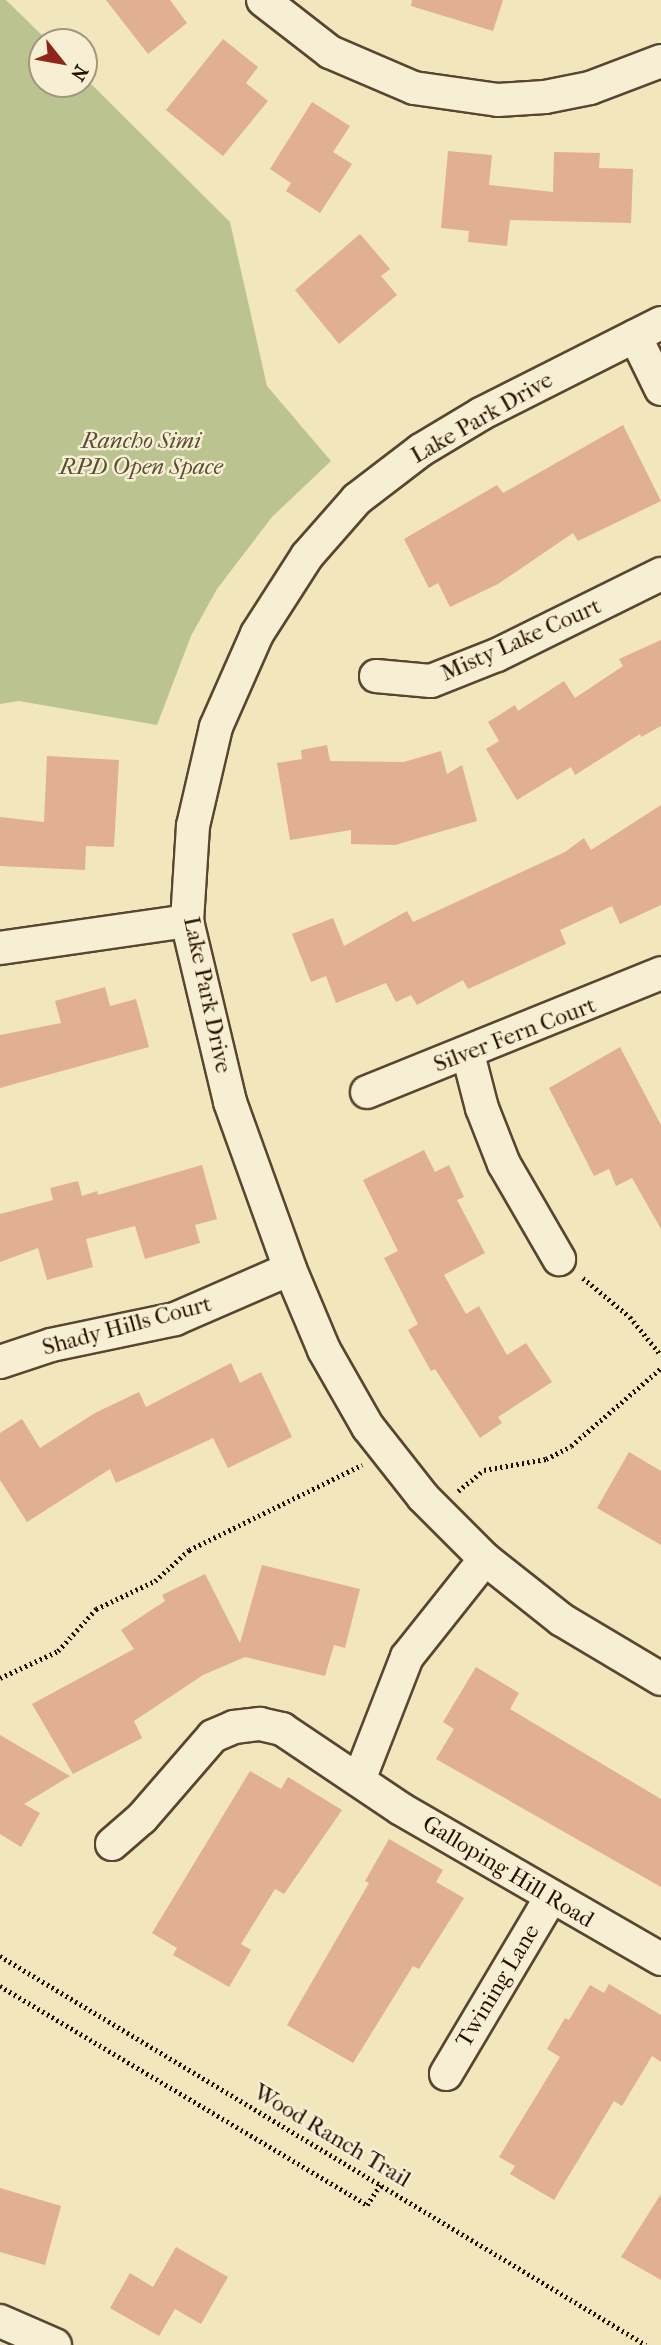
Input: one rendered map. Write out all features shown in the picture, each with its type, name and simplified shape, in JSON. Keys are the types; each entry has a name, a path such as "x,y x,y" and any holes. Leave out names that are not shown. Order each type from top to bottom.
{"street":[{"path":"263,0 330,52 414,88 498,100 545,97 590,88 661,61"},
{"path":"648,330 661,389"},
{"name":"Lake Park Drive","path":"648,330 481,414 421,450 357,499 307,556 257,634 216,727 193,826 187,921 230,1102 290,1269 324,1350 385,1448 438,1512 485,1559 562,1620 661,1679"},
{"name":"Misty Lake Court","path":"376,677 431,681 497,655 661,575"},
{"path":"0,948 187,921"},
{"name":"Silver Fern Court","path":"367,1092 468,1054 661,973"},
{"path":"468,1054 504,1164 559,1259"},
{"name":"Shady Hills Court","path":"0,1363 51,1345 175,1319 290,1269"},
{"path":"359,1780 407,1657 485,1559"},
{"name":"Galloping Hill Road","path":"112,1844 142,1818 192,1756 213,1736 234,1727 260,1724 282,1728 359,1780 550,1899 661,1959"},
{"name":"Twining Lane","path":"446,2074 550,1899"},
{"path":"0,2321 55,2345"}],"path":[{"path":"559,1259 630,1317 661,1355"},
{"path":"438,1512 484,1470 546,1459 571,1446 661,1368"},
{"path":"0,1678 58,1651 96,1609 155,1581 189,1550 335,1482 385,1448"},
{"name":"Wood Ranch Trail","path":"0,1956 646,2345"},
{"path":"0,1986 367,2205 380,2185"}],"green space":[{"name":"Rancho Simi RPD Open Space","path":"0,0 6,0 35,28 28,28 28,98 98,98 98,91 230,222 267,386 331,461 272,517 217,589 191,636 157,725 19,701 0,704"}],"building":[{"path":"106,0 170,0 187,23 148,54"},
{"path":"412,0 503,0 493,31 411,6"},
{"path":"223,39 258,67 246,83 268,101 223,156 166,110"},
{"path":"312,102 350,126 333,152 352,164 320,213 286,191 291,183 270,169"},
{"path":"448,151 492,155 489,185 553,192 554,152 600,153 599,168 633,169 631,223 510,220 507,246 468,242 469,231 441,228"},
{"path":"360,234 390,269 381,276 397,295 339,344 295,290"},
{"path":"623,425 661,501 578,541 573,533 498,584 450,607 438,583 429,588 404,539 497,485 503,493"},
{"path":"661,640 661,726 641,737 640,734 575,775 571,767 517,800 486,749 499,741 488,722 515,705 518,711 564,681 575,698 623,666 619,659"},
{"path":"327,745 330,761 404,762 441,751 447,774 462,765 477,821 395,845 351,844 351,830 290,840 277,763 302,759 301,750"},
{"path":"47,756 119,760 114,847 86,846 85,870 0,866 0,817 44,822"},
{"path":"661,805 661,905 620,924 612,906 560,930 566,944 468,989 463,980 417,1005 411,995 396,1002 386,983 336,1003 326,976 311,982 292,934 333,918 344,946 407,911 413,922 565,852 584,838 591,850"},
{"path":"105,987 110,1006 136,999 149,1047 0,1088 0,1035 61,1023 55,1001"},
{"path":"620,1047 661,1125 661,1229 632,1178 616,1186 609,1169 594,1176 549,1088"},
{"path":"424,1150 435,1172 449,1165 464,1197 457,1200 485,1253 444,1275 466,1314 479,1306 507,1355 526,1343 552,1382 498,1417 502,1423 480,1438 435,1369 431,1371 408,1330 418,1324 384,1258 398,1251 363,1180"},
{"path":"202,1165 217,1219 195,1225 200,1243 145,1259 135,1226 86,1239 93,1267 47,1280 38,1248 0,1262 0,1214 53,1200 50,1188 78,1181 82,1196 97,1191 98,1195"},
{"path":"231,1363 240,1383 261,1372 292,1437 228,1468 213,1438 116,1483 110,1469 27,1522 0,1480 0,1433 22,1419 40,1448 95,1413 139,1392 146,1407"},
{"path":"629,1452 661,1471 661,1545 597,1508"},
{"path":"262,1565 360,1589 345,1648 334,1645 325,1676 245,1657 203,1675 134,1721 142,1738 73,1774 32,1704 134,1649 121,1630 165,1601 162,1595 205,1574 240,1643"},
{"path":"476,1667 519,1693 510,1709 661,1799 661,1887 436,1759 454,1729 443,1722"},
{"path":"0,1735 70,1776 24,1804 40,1813 21,1847 0,1834"},
{"path":"250,1771 281,1789 288,1777 342,1810 284,1894 275,1889 241,1944 251,1950 229,1987 173,1955 177,1948 152,1933"},
{"path":"389,1839 443,1870 436,1882 464,1898 419,1969 413,1966 353,2063 287,2025 369,1883 365,1881"},
{"path":"609,1984 661,2015 661,2062 652,2056 622,2106 614,2101 554,2200 510,2174 515,2166 499,2157 560,2057 547,2049 565,2018 569,2020 590,1985 604,1993"},
{"path":"0,2188 61,2206 45,2265 0,2252"},
{"path":"661,2194 661,2280 621,2257"},
{"path":"176,2247 228,2277 201,2324 175,2309 159,2336 110,2308 130,2273 153,2287"}]}
